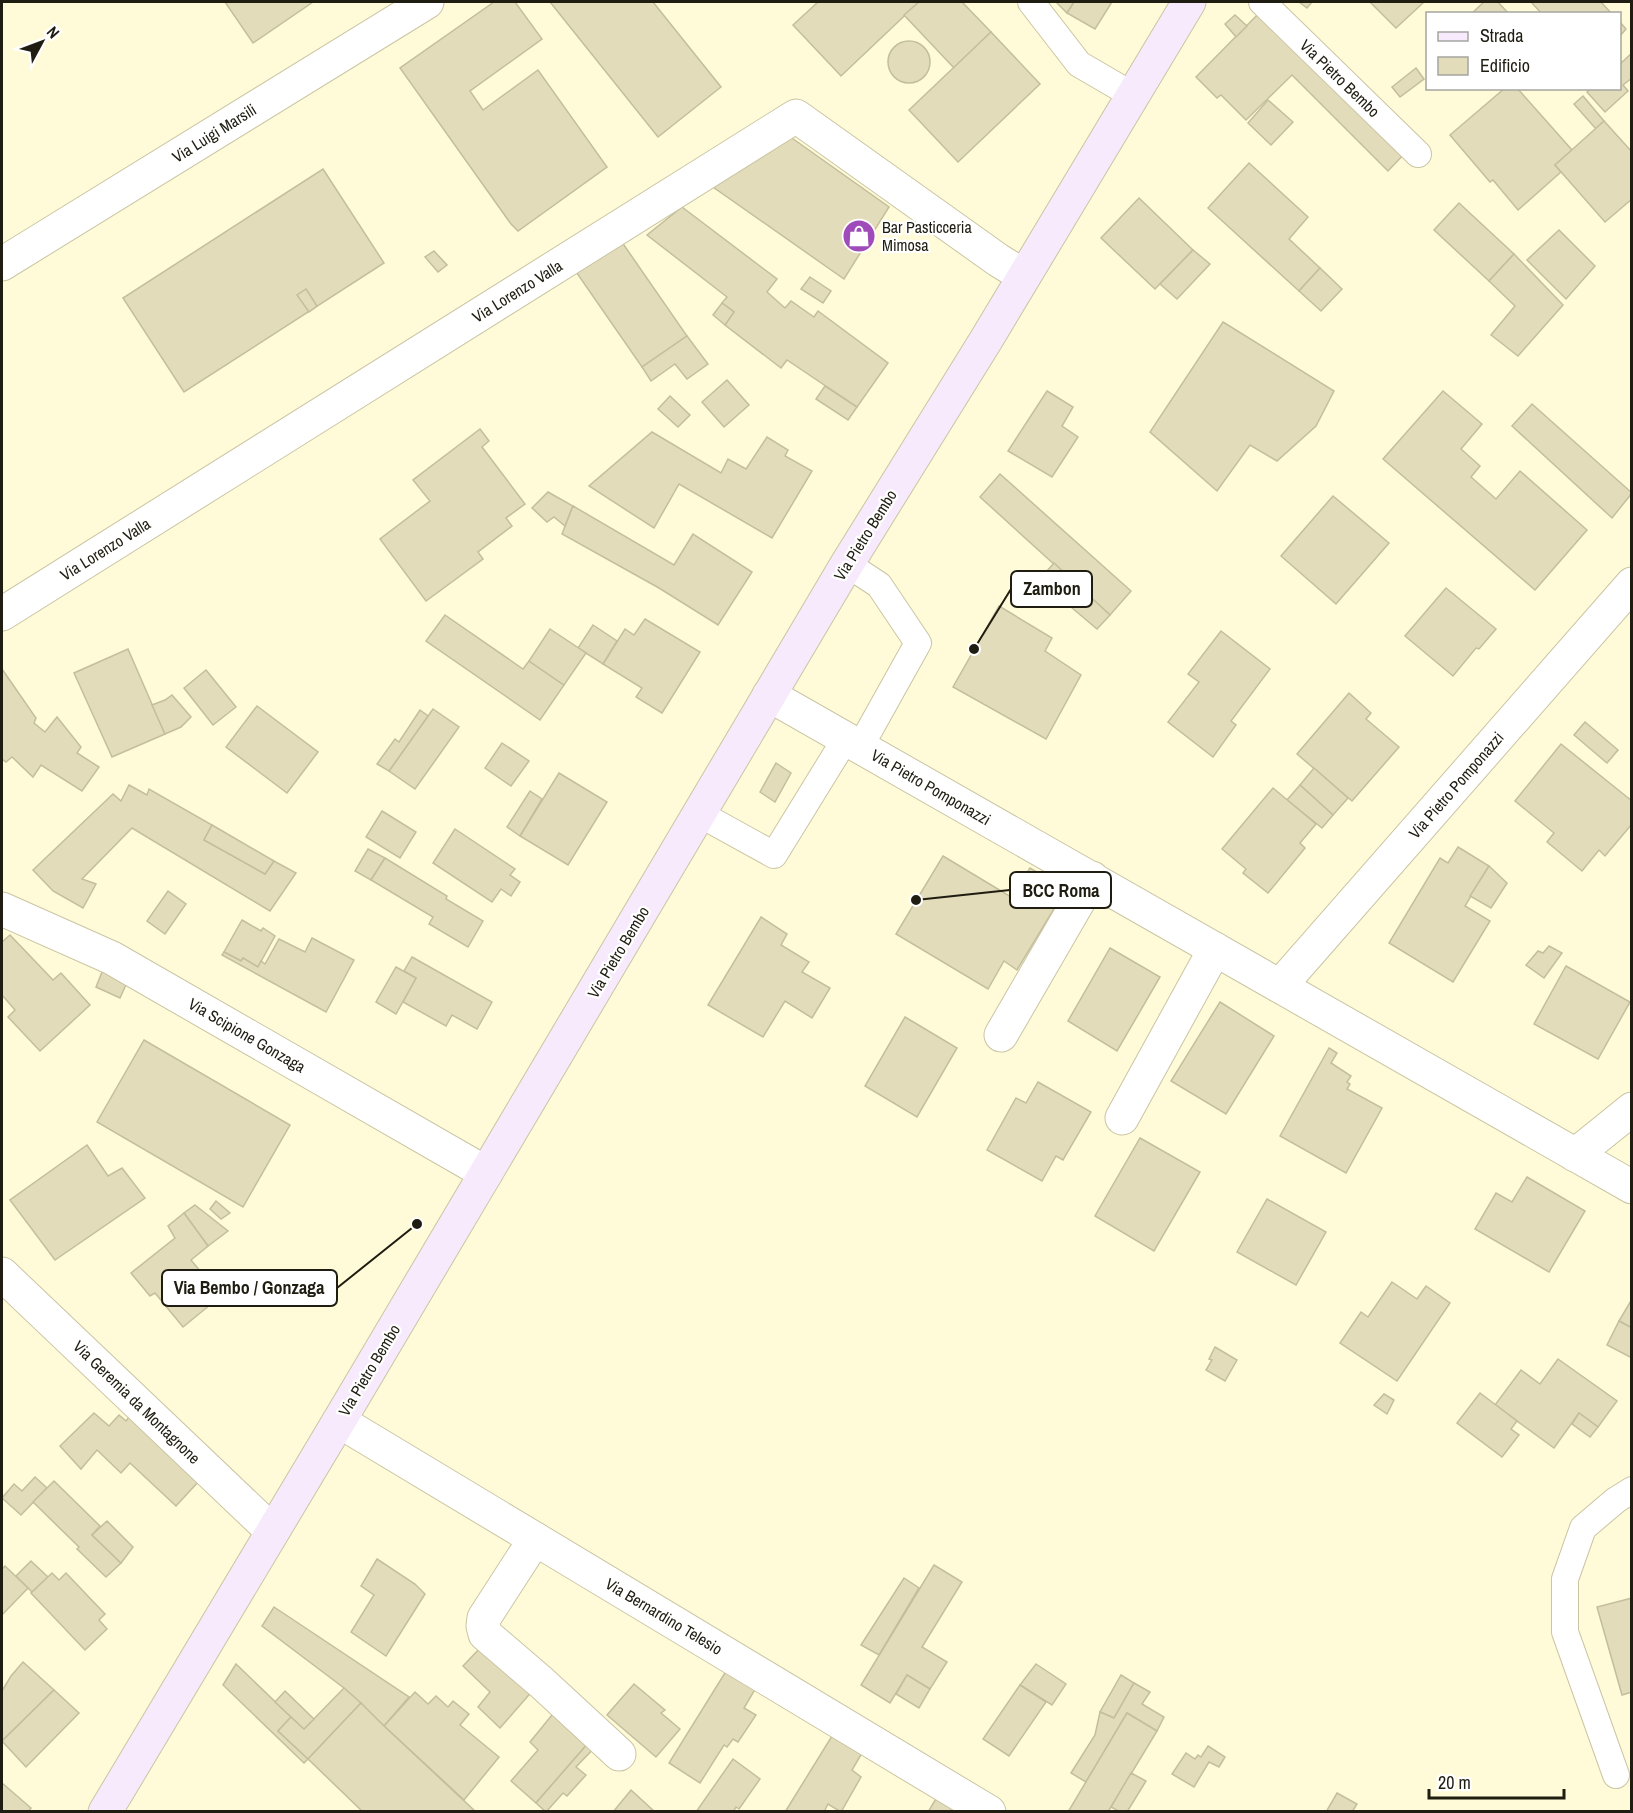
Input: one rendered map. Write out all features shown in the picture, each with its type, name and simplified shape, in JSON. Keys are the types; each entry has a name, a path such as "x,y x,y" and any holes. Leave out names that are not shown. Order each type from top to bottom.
{"main road":[{"name":"Via Pietro Bembo","path":"105,1812 666,872 698,813 847,564 1134,96 1189,2"}],"street":[{"name":"Via Luigi Marsili","path":"2,264 427,2"},
{"name":"Via Lorenzo Valla","path":"2,614 796,116 988,253 1024,276"},
{"name":"Via Pietro Pomponazzi","path":"1280,986 1632,584"},
{"name":"Via Pietro Pomponazzi","path":"769,695 1632,1187"},
{"path":"1001,1035 1092,878"},
{"name":"Via Scipione Gonzaga","path":"2,909 112,957 486,1173"},
{"path":"1122,1118 1215,949"},
{"path":"1575,1155 1632,1108"},
{"name":"Via Geremia da Montagnone","path":"2,1274 272,1531"},
{"name":"Via Bernardino Telesio","path":"339,1421 989,1812"},
{"path":"535,1539 484,1618 485,1634 542,1682 619,1754"}],"lane":[{"path":"1031,2 1079,64 1134,96"},
{"name":"Via Pietro Bembo","path":"1262,2 1418,154"},
{"path":"698,813 774,855 853,742 918,643 879,585 847,564"},
{"path":"1616,1776 1565,1632 1565,1580 1583,1528 1616,1500 1632,1490"}],"building":[{"path":"225,2 313,2 253,43"},
{"path":"494,2 515,2 542,39 470,91 483,110 538,70 607,167 518,231 400,68"},
{"path":"550,2 653,2 721,87 658,137"},
{"path":"818,2 919,2 841,76 793,25"},
{"path":"919,2 962,2 991,32 954,68 904,15"},
{"path":"1056,2 1074,2 1067,13"},
{"path":"1074,2 1112,2 1095,29 1067,13"},
{"path":"1299,2 1312,2 1307,8"},
{"path":"1370,2 1424,2 1396,28"},
{"path":"1484,2 1498,2 1507,12 1473,12"},
{"path":"1531,2 1601,2 1610,12 1540,12"},
{"path":"1265,7 1408,150 1388,171 1292,75 1246,120 1221,95 1217,98 1196,77"},
{"path":"1235,15 1247,26 1236,37 1225,24"},
{"path":"1621,23 1626,29 1621,35"},
{"path":"991,32 1040,84 958,162 909,110"},
{"path":"909,41 917,42 924,47 929,54 929,70 924,77 917,82 909,83 901,82 894,77 889,70 888,62 889,54 894,47 901,42"},
{"path":"1632,53 1632,78 1623,85 1628,91 1605,112 1587,92 1589,90 1621,90 1621,63"},
{"path":"1416,68 1424,79 1400,97 1392,87"},
{"path":"1503,90 1519,90 1572,150 1555,165 1561,172 1518,210 1493,180 1490,182 1450,135"},
{"path":"1583,96 1604,121 1596,129 1574,104"},
{"path":"1268,100 1293,122 1271,145 1248,123"},
{"path":"1604,121 1632,152 1632,199 1605,222 1555,165"},
{"path":"782,131 889,207 844,279 703,180"},
{"path":"1249,163 1308,217 1289,239 1320,268 1299,291 1208,208"},
{"path":"323,169 384,263 184,392 123,298"},
{"path":"1139,198 1193,250 1155,289 1101,238"},
{"path":"1459,203 1514,254 1489,281 1434,230"},
{"path":"682,207 777,279 767,292 785,308 791,301 814,317 818,311 888,363 857,407 787,360 781,368 725,325 734,312 722,303 727,297 647,235"},
{"path":"1559,230 1595,266 1566,299 1527,260"},
{"path":"617,235 687,336 642,367 572,266"},
{"path":"1193,250 1210,264 1177,299 1160,284"},
{"path":"434,251 447,265 438,272 425,257"},
{"path":"1514,254 1563,305 1518,356 1491,335 1515,306 1489,281"},
{"path":"1320,268 1342,289 1321,311 1299,291"},
{"path":"810,277 831,291 823,303 801,289"},
{"path":"306,289 317,306 309,312 297,295"},
{"path":"722,303 734,312 725,325 713,315"},
{"path":"1223,322 1334,391 1316,426 1277,461 1250,445 1217,491 1150,432"},
{"path":"687,336 708,364 687,379 675,364 651,381 642,367"},
{"path":"727,380 749,405 724,427 702,402"},
{"path":"825,386 857,407 848,420 816,399"},
{"path":"1047,391 1073,407 1062,426 1078,437 1052,477 1008,451"},
{"path":"1443,391 1482,424 1461,449 1480,466 1471,477 1496,499 1520,471 1587,530 1535,590 1383,459"},
{"path":"670,396 690,415 678,427 658,409"},
{"path":"1532,404 1632,493 1612,518 1512,426"},
{"path":"480,429 489,441 482,447 525,504 506,518 512,526 478,552 483,559 426,601 380,539 430,501 413,480"},
{"path":"652,432 721,473 728,459 746,469 767,437 788,450 785,456 812,471 772,538 679,484 654,528 589,486"},
{"path":"1000,474 1131,591 1110,615 980,497"},
{"path":"548,492 573,506 565,526 554,517 547,522 532,508"},
{"path":"1333,496 1389,543 1336,604 1281,556"},
{"path":"573,506 674,565 693,534 752,572 718,625 659,588 562,534"},
{"path":"1054,563 1110,615 1097,629 1039,580"},
{"path":"1446,588 1496,629 1479,649 1476,648 1453,676 1405,636"},
{"path":"999,606 1052,638 1045,651 1081,675 1046,739 953,687"},
{"path":"445,615 523,669 529,661 564,685 540,720 426,641"},
{"path":"645,619 700,652 662,713 636,697 642,688 603,664 625,629 634,635"},
{"path":"593,625 617,641 603,664 578,648"},
{"path":"550,629 586,653 564,685 529,661"},
{"path":"1221,631 1270,669 1231,721 1236,725 1213,757 1168,722 1199,682 1188,674"},
{"path":"128,649 165,734 112,757 74,673"},
{"path":"2,669 36,718 34,723 45,732 57,717 81,747 77,753 99,767 82,791 41,765 33,777 12,757 6,762 2,759"},
{"path":"206,670 236,707 213,725 184,688"},
{"path":"1349,693 1371,713 1366,719 1399,747 1352,801 1297,754"},
{"path":"172,695 191,717 181,727 165,734 152,705"},
{"path":"257,706 318,752 287,793 226,747"},
{"path":"433,709 459,727 415,789 389,771"},
{"path":"420,710 428,716 389,771 377,764 395,739 399,742"},
{"path":"1585,722 1618,750 1607,763 1574,735"},
{"path":"502,743 529,761 511,786 485,768"},
{"path":"1561,744 1632,801 1632,824 1605,856 1599,850 1582,871 1547,842 1554,833 1515,801"},
{"path":"776,763 791,773 775,802 760,792"},
{"path":"1314,768 1348,798 1333,815 1300,785"},
{"path":"559,773 607,802 568,865 520,836"},
{"path":"129,785 147,795 149,789 212,825 204,840 265,874 274,861 296,873 270,911 132,828 82,879 96,884 83,908 53,891 33,870 113,794 121,801"},
{"path":"1300,785 1333,815 1322,828 1287,800"},
{"path":"1273,788 1316,824 1300,843 1305,848 1268,893 1243,873 1246,869 1222,849"},
{"path":"530,791 542,799 520,836 507,827"},
{"path":"382,811 416,832 400,858 366,837"},
{"path":"212,825 274,861 265,874 204,840"},
{"path":"455,829 515,869 510,875 520,882 511,896 501,889 492,902 433,863"},
{"path":"1458,847 1489,866 1465,906 1490,921 1453,982 1389,943 1440,858 1448,863"},
{"path":"368,849 385,858 371,880 355,871"},
{"path":"943,856 1011,897 1030,868 1066,889 1017,970 1004,961 988,989 896,934"},
{"path":"385,858 483,921 468,947 429,924 433,917 371,880"},
{"path":"1489,866 1507,883 1491,908 1470,896"},
{"path":"168,891 186,904 165,934 147,921"},
{"path":"761,917 787,934 781,945 809,962 802,972 830,988 812,1018 785,1001 763,1037 708,1005"},
{"path":"242,920 261,931 263,928 275,936 258,967 243,958 241,961 224,952"},
{"path":"10,935 53,980 61,973 90,1005 40,1051 8,1017 15,1010 2,995 2,942"},
{"path":"312,938 354,960 326,1012 222,955 224,952 241,961 243,958 258,967 261,961 265,964 279,939 305,952"},
{"path":"1549,946 1562,953 1544,978 1526,965 1538,951 1543,953"},
{"path":"1110,948 1160,977 1117,1051 1068,1021"},
{"path":"412,957 492,1002 477,1029 452,1015 446,1026 403,1002 416,978 404,971"},
{"path":"1566,966 1630,1002 1598,1059 1534,1024"},
{"path":"104,967 129,978 120,998 96,987"},
{"path":"396,967 416,978 396,1014 376,1002"},
{"path":"1220,1002 1274,1036 1226,1114 1171,1081"},
{"path":"905,1017 957,1048 917,1117 865,1086"},
{"path":"144,1040 290,1125 243,1207 97,1122"},
{"path":"1329,1048 1337,1053 1331,1063 1351,1076 1347,1082 1350,1084 1347,1089 1382,1108 1346,1173 1280,1136"},
{"path":"1038,1082 1091,1112 1063,1160 1056,1156 1042,1181 987,1150 1016,1098 1026,1103"},
{"path":"1140,1138 1200,1172 1154,1251 1095,1216"},
{"path":"87,1145 108,1176 122,1168 145,1198 55,1260 10,1200"},
{"path":"1527,1177 1585,1211 1549,1272 1475,1229 1496,1193 1512,1202"},
{"path":"1267,1199 1326,1232 1296,1285 1237,1252"},
{"path":"216,1201 230,1213 221,1219 210,1209"},
{"path":"195,1205 228,1231 208,1246 184,1213"},
{"path":"184,1213 208,1246 191,1260 221,1296 183,1327 155,1293 150,1296 131,1273 175,1238 168,1226"},
{"path":"1392,1282 1417,1299 1426,1286 1450,1303 1397,1381 1340,1343 1361,1312 1368,1317"},
{"path":"1632,1299 1632,1328 1619,1321"},
{"path":"1619,1321 1632,1328 1632,1358 1607,1345"},
{"path":"1215,1347 1237,1360 1225,1381 1206,1370 1212,1360 1209,1359"},
{"path":"1558,1359 1617,1401 1598,1427 1579,1413 1554,1448 1495,1405 1521,1370 1540,1384"},
{"path":"1480,1393 1517,1421 1511,1429 1519,1435 1502,1457 1457,1423"},
{"path":"1384,1394 1394,1400 1387,1414 1374,1405"},
{"path":"94,1413 109,1426 119,1415 126,1421 129,1417 199,1481 176,1506 130,1463 121,1473 97,1450 81,1469 60,1446"},
{"path":"1579,1413 1598,1427 1590,1437 1572,1424"},
{"path":"35,1477 47,1488 21,1515 2,1498 14,1484 22,1491"},
{"path":"54,1481 100,1526 92,1535 121,1563 106,1577 33,1502"},
{"path":"107,1521 133,1547 121,1563 92,1535"},
{"path":"377,1559 415,1584 425,1594 386,1656 351,1632 374,1595 361,1586"},
{"path":"31,1561 48,1577 32,1592 16,1576"},
{"path":"934,1565 962,1582 922,1647 947,1662 930,1689 907,1675 890,1703 861,1685"},
{"path":"5,1566 28,1588 2,1615 2,1569"},
{"path":"52,1573 59,1580 66,1573 105,1614 99,1620 107,1629 85,1650 31,1593"},
{"path":"904,1578 919,1588 879,1655 861,1645"},
{"path":"1632,1598 1632,1692 1622,1695 1597,1607"},
{"path":"274,1607 409,1697 384,1726 344,1688 262,1626"},
{"path":"482,1646 534,1689 500,1728 478,1707 490,1692 463,1666"},
{"path":"23,1662 54,1690 2,1741 2,1691"},
{"path":"236,1664 291,1717 278,1731 308,1759 304,1763 223,1685"},
{"path":"1036,1664 1066,1684 1052,1705 1020,1685"},
{"path":"728,1668 757,1686 744,1708 756,1715 738,1742 733,1739 727,1747 724,1745 700,1783 669,1763"},
{"path":"907,1675 930,1689 919,1708 896,1694"},
{"path":"1121,1675 1134,1683 1114,1718 1100,1712"},
{"path":"1134,1683 1150,1692 1142,1704 1164,1717 1157,1731 1127,1713 1086,1782 1071,1773 1095,1735 1100,1712 1114,1718"},
{"path":"634,1684 665,1710 661,1713 680,1729 656,1757 607,1715"},
{"path":"1020,1685 1046,1702 1009,1756 983,1739"},
{"path":"344,1688 361,1703 308,1759 278,1731 291,1717 304,1729"},
{"path":"54,1690 79,1713 26,1767 2,1741"},
{"path":"285,1691 314,1719 304,1729 275,1702"},
{"path":"415,1692 428,1704 436,1696 448,1707 453,1701 469,1714 460,1725 499,1757 464,1800 384,1726"},
{"path":"361,1703 476,1812 363,1812 308,1759"},
{"path":"556,1710 590,1741 536,1803 511,1781 538,1750 530,1742"},
{"path":"1127,1713 1157,1731 1108,1812 1068,1812"},
{"path":"832,1736 862,1753 852,1770 861,1777 841,1812 828,1804 824,1812 785,1812"},
{"path":"590,1741 596,1746 576,1767 586,1775 567,1796 563,1793 546,1812 536,1803"},
{"path":"1208,1746 1225,1757 1219,1767 1209,1762 1194,1787 1172,1774 1186,1753 1195,1759 1198,1755 1201,1757"},
{"path":"733,1759 760,1779 739,1809 736,1807 733,1812 696,1812"},
{"path":"1131,1773 1146,1781 1127,1812 1120,1812 1111,1807"},
{"path":"2,1783 31,1808 28,1812 2,1812"},
{"path":"631,1790 655,1812 613,1812"},
{"path":"1337,1793 1357,1804 1352,1812 1326,1812"},
{"path":"937,1797 959,1812 928,1812"}],"place":[{"name":"Bar Pasticceria Mimosa","path":"859,236"},
{"name":"Zambon","path":"974,649"},
{"name":"BCC Roma","path":"916,900"},
{"name":"Via Bembo / Gonzaga","path":"417,1224"}]}
